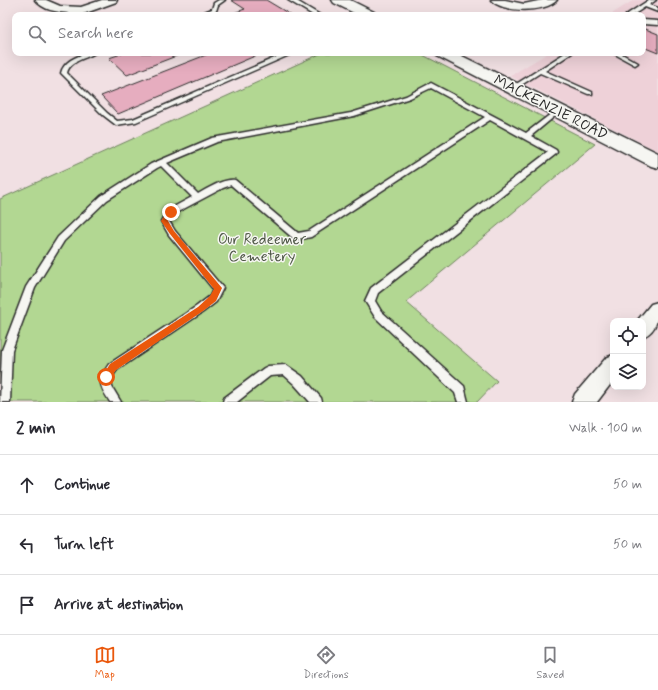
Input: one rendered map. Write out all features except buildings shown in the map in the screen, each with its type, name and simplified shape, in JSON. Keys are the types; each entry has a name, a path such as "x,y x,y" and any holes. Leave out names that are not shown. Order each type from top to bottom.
{"main road":[{"path":"339,0 363,12"},
{"name":"MACKENZIE ROAD","path":"449,56 658,161"}],"street":[{"path":"40,0 52,11 60,9 82,10"},
{"path":"78,12 112,0"},
{"path":"500,2 520,7 539,7 552,0"},
{"path":"646,324 658,310"},
{"path":"583,402 610,369"}],"lane":[{"path":"208,12 214,10 216,4 222,0"},
{"path":"291,0 312,12"},
{"path":"634,12 653,0"},
{"path":"645,5 658,10"},
{"path":"646,22 658,23"},
{"path":"85,56 68,64 64,69 64,73 116,123 134,121 284,56"},
{"path":"513,88 564,56"},
{"path":"622,56 635,63"},
{"path":"540,71 590,93"},
{"path":"5,402 6,350 31,287 62,239 104,198 154,166 215,140 352,115 408,97 431,85 553,152 374,291 370,301 378,314 460,390 463,402"},
{"path":"526,136 558,111"},
{"path":"116,402 107,388 106,382 106,377 113,367 200,309 213,299 218,288 172,233 165,221 171,212 220,186 232,182 297,237 310,234 490,117"},
{"path":"162,162 197,198"},
{"path":"228,402 268,371 286,370 298,380 317,402"}],"shaded area":[{"path":"634,0 658,0 658,151 510,76 543,56 646,56 646,12 615,12"}],"green space":[{"name":"Our Redeemer Cemetery","path":"315,56 425,56 595,144 406,302 497,381 477,402 0,402 0,199"}],"route":[{"path":"106,377 113,367 213,299 218,288 172,233 165,221 171,212"}]}
